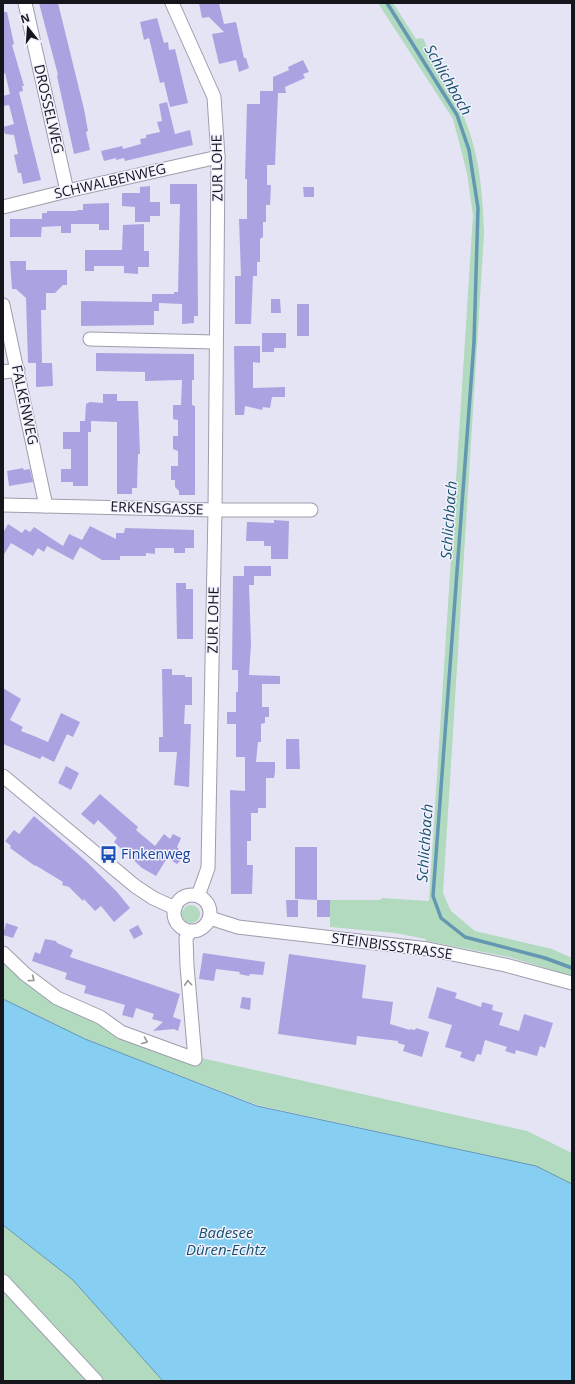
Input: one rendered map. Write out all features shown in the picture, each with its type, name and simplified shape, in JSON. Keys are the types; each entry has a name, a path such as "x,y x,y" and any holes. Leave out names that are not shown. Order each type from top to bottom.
{"street":[{"name":"DROSSELWEG","path":"25,3 67,191"},
{"name":"ZUR LOHE","path":"172,3 214,97 218,157 215,342 215,510 208,868 198,896"},
{"name":"SCHWALBENWEG","path":"3,207 218,157"},
{"name":"FALKENWEG","path":"3,305 46,506"},
{"path":"90,339 215,342"},
{"path":"3,372 18,370"},
{"name":"ERKENSGASSE","path":"3,505 215,510 311,510"},
{"path":"3,776 135,886 154,898 175,908"},
{"path":"198,896 209,904 210,918 203,929 190,932 182,929 177,923 174,916 175,908 184,897 198,896"},
{"name":"STEINBISSSTRASSE","path":"210,918 238,927 428,949 505,965 572,983"},
{"path":"3,953 25,974 57,998 100,1017 121,1032 195,1059 186,961 186,938 190,932"},
{"path":"3,1281 96,1381"}],"green space":[{"path":"378,3 393,3 416,39 423,38 452,92 470,133 478,165 482,198 484,233 443,893 451,911 475,931 552,949 572,958 572,976 509,957 426,941 426,939 395,933 330,927 330,900 380,900 382,898 429,901 473,215 467,173 453,119"},
{"path":"191,905 198,907 200,914 198,921 191,923 184,921 182,914 184,907"},
{"path":"3,956 66,1008 143,1045 527,1131 572,1153 572,1184 536,1166 257,1105 85,1039 3,999"},
{"path":"3,1225 72,1279 163,1381 101,1381 3,1273"},
{"path":"3,1290 87,1381 3,1381"}],"water":[{"name":"Badesee Düren-Echtz","path":"3,999 85,1039 257,1106 536,1166 572,1184 572,1381 163,1381 72,1279 3,1225"}],"building":[{"path":"39,3 58,3 84,109 88,131 86,132 90,150 74,154 58,75"},
{"path":"199,3 219,3 224,24 236,22 244,58 246,58 249,68 239,72 236,60 219,64 212,34 224,32 209,17 202,18"},
{"path":"3,12 7,12 14,44 12,45 24,86 22,86 23,91 19,92 41,180 23,184 21,173 18,173 14,155 18,154 14,135 5,134 3,127 14,124 9,105 3,106 3,96 10,94 5,73 3,74"},
{"path":"157,18 164,43 168,42 169,50 175,49 188,103 170,107 164,82 160,83 149,38 144,40 140,22"},
{"path":"303,60 309,72 303,74 305,78 285,87 286,93 278,93 275,165 267,165 267,185 271,185 270,205 266,205 266,222 263,222 263,237 260,239 260,262 257,262 257,276 253,276 251,324 235,324 235,276 241,276 239,219 247,219 247,179 245,179 247,104 260,104 260,91 273,91 273,77 289,70 288,67"},
{"path":"167,102 175,134 190,130 193,145 125,161 124,158 116,160 116,158 104,161 101,151 122,146 123,149 141,144 140,139 146,138 146,135 160,132 157,122 162,121 159,104"},
{"path":"170,184 197,184 198,316 194,316 194,323 182,324 182,304 159,303 159,311 154,311 154,325 81,326 81,301 152,302 152,294 174,294 174,292 178,292 180,204 170,204"},
{"path":"150,186 150,202 160,202 160,216 150,216 150,222 135,222 135,207 122,206 122,193 140,193 140,187"},
{"path":"303,187 314,187 314,197 304,197"},
{"path":"109,203 109,230 99,230 99,224 71,224 71,233 61,233 61,226 42,227 42,225 41,237 10,237 10,219 42,219 42,213 47,213 47,211 77,211 83,210 83,204"},
{"path":"144,224 144,251 149,251 149,267 138,267 138,274 124,273 124,266 94,266 94,271 85,271 85,250 122,250 123,225"},
{"path":"10,261 26,261 26,270 67,270 67,285 63,285 55,293 46,293 46,310 41,310 42,363 52,363 53,386 36,387 36,363 28,363 26,298 16,289 12,289"},
{"path":"271,299 280,299 281,313 271,313"},
{"path":"297,304 309,304 309,336 297,336"},
{"path":"262,333 286,333 286,348 274,348 274,352 262,352"},
{"path":"234,346 260,346 260,363 253,362 253,388 285,387 285,397 272,397 270,408 263,407 262,410 245,406 244,415 235,415"},
{"path":"96,353 194,354 192,405 195,406 195,495 179,495 179,491 175,487 175,480 171,480 171,466 178,466 178,451 173,449 173,436 178,436 178,420 173,419 173,405 181,405 182,380 145,381 145,372 96,371"},
{"path":"103,394 117,394 117,401 138,401 140,454 138,454 137,488 132,488 132,494 117,494 117,422 91,421 91,432 88,432 88,486 73,486 73,482 61,482 61,469 71,469 71,449 63,449 63,432 80,432 80,421 85,421 86,404 90,402 103,403"},
{"path":"23,468 24,470 30,469 33,482 9,486 7,471"},
{"path":"274,520 289,521 288,559 271,559 271,546 264,546 264,541 246,541 247,522 274,523"},
{"path":"8,524 22,533 25,529 30,532 34,527 63,546 69,534 82,540 90,526 116,539 116,533 124,533 125,528 194,530 194,548 185,548 185,553 174,553 174,548 155,548 155,554 146,553 146,556 120,556 120,560 102,560 80,547 73,560 47,546 44,552 38,548 33,556 11,543 3,556 3,533"},
{"path":"244,566 271,566 271,576 254,576 254,585 249,585 251,644 249,675 280,676 280,684 262,684 262,707 269,707 269,717 265,717 265,723 261,724 261,742 258,742 256,762 275,762 275,772 274,778 266,778 266,808 258,808 258,813 251,813 251,841 247,841 247,865 253,865 252,894 231,894 230,790 245,791 245,757 236,757 236,724 227,724 227,712 236,712 236,692 238,692 238,670 232,670 233,576 244,576"},
{"path":"176,583 186,583 186,589 193,589 193,639 177,639"},
{"path":"162,669 172,669 172,675 185,675 185,677 192,677 192,705 185,705 184,724 191,724 189,787 174,785 177,752 159,752 159,737 163,737"},
{"path":"3,688 21,699 10,720 23,727 21,731 48,742 61,713 80,722 73,737 67,734 54,762 42,756 40,759 3,744"},
{"path":"286,739 299,739 300,769 286,769"},
{"path":"66,766 79,773 71,790 58,783"},
{"path":"100,794 138,827 136,830 155,846 164,834 170,839 173,834 181,838 177,847 185,856 177,864 167,858 156,876 142,868 114,842 117,838 98,820 94,825 81,814"},
{"path":"34,816 88,863 117,892 130,908 114,922 101,906 95,911 84,899 83,901 69,887 62,885 63,882 35,866 10,848 11,846 5,841 14,830 19,834"},
{"path":"295,847 317,847 317,900 295,899"},
{"path":"286,900 298,900 298,917 287,917"},
{"path":"317,900 330,900 330,917 317,917"},
{"path":"6,923 18,927 13,938 3,935"},
{"path":"138,925 143,934 134,939 129,930"},
{"path":"45,939 56,941 57,943 73,950 70,957 180,994 173,1017 181,1020 178,1031 174,1029 153,1031 163,1022 152,1019 154,1014 136,1008 133,1018 122,1015 125,1005 84,993 86,986 65,979 67,973 32,961 35,952 40,954"},
{"path":"203,953 265,962 263,975 250,974 249,976 239,974 240,972 216,969 214,981 199,979"},
{"path":"289,954 366,965 362,998 393,1002 390,1024 410,1030 415,1030 416,1028 429,1032 422,1057 403,1051 405,1045 398,1043 398,1041 357,1036 356,1045 278,1034"},
{"path":"437,987 457,993 455,998 481,1007 482,1002 493,1005 492,1010 503,1013 499,1025 519,1031 524,1014 553,1023 545,1048 540,1046 537,1056 516,1050 515,1054 505,1051 507,1047 485,1040 481,1055 477,1054 474,1062 460,1057 462,1052 445,1047 452,1025 428,1018"},
{"path":"242,997 251,998 250,1010 240,1008"}],"waterway":[{"name":"Schlichbach","path":"387,3 457,115 469,150 478,208 474,342 433,896 441,918 465,937 545,958 572,968"}],"place":[{"name":"Finkenweg","path":"108,854"}]}
